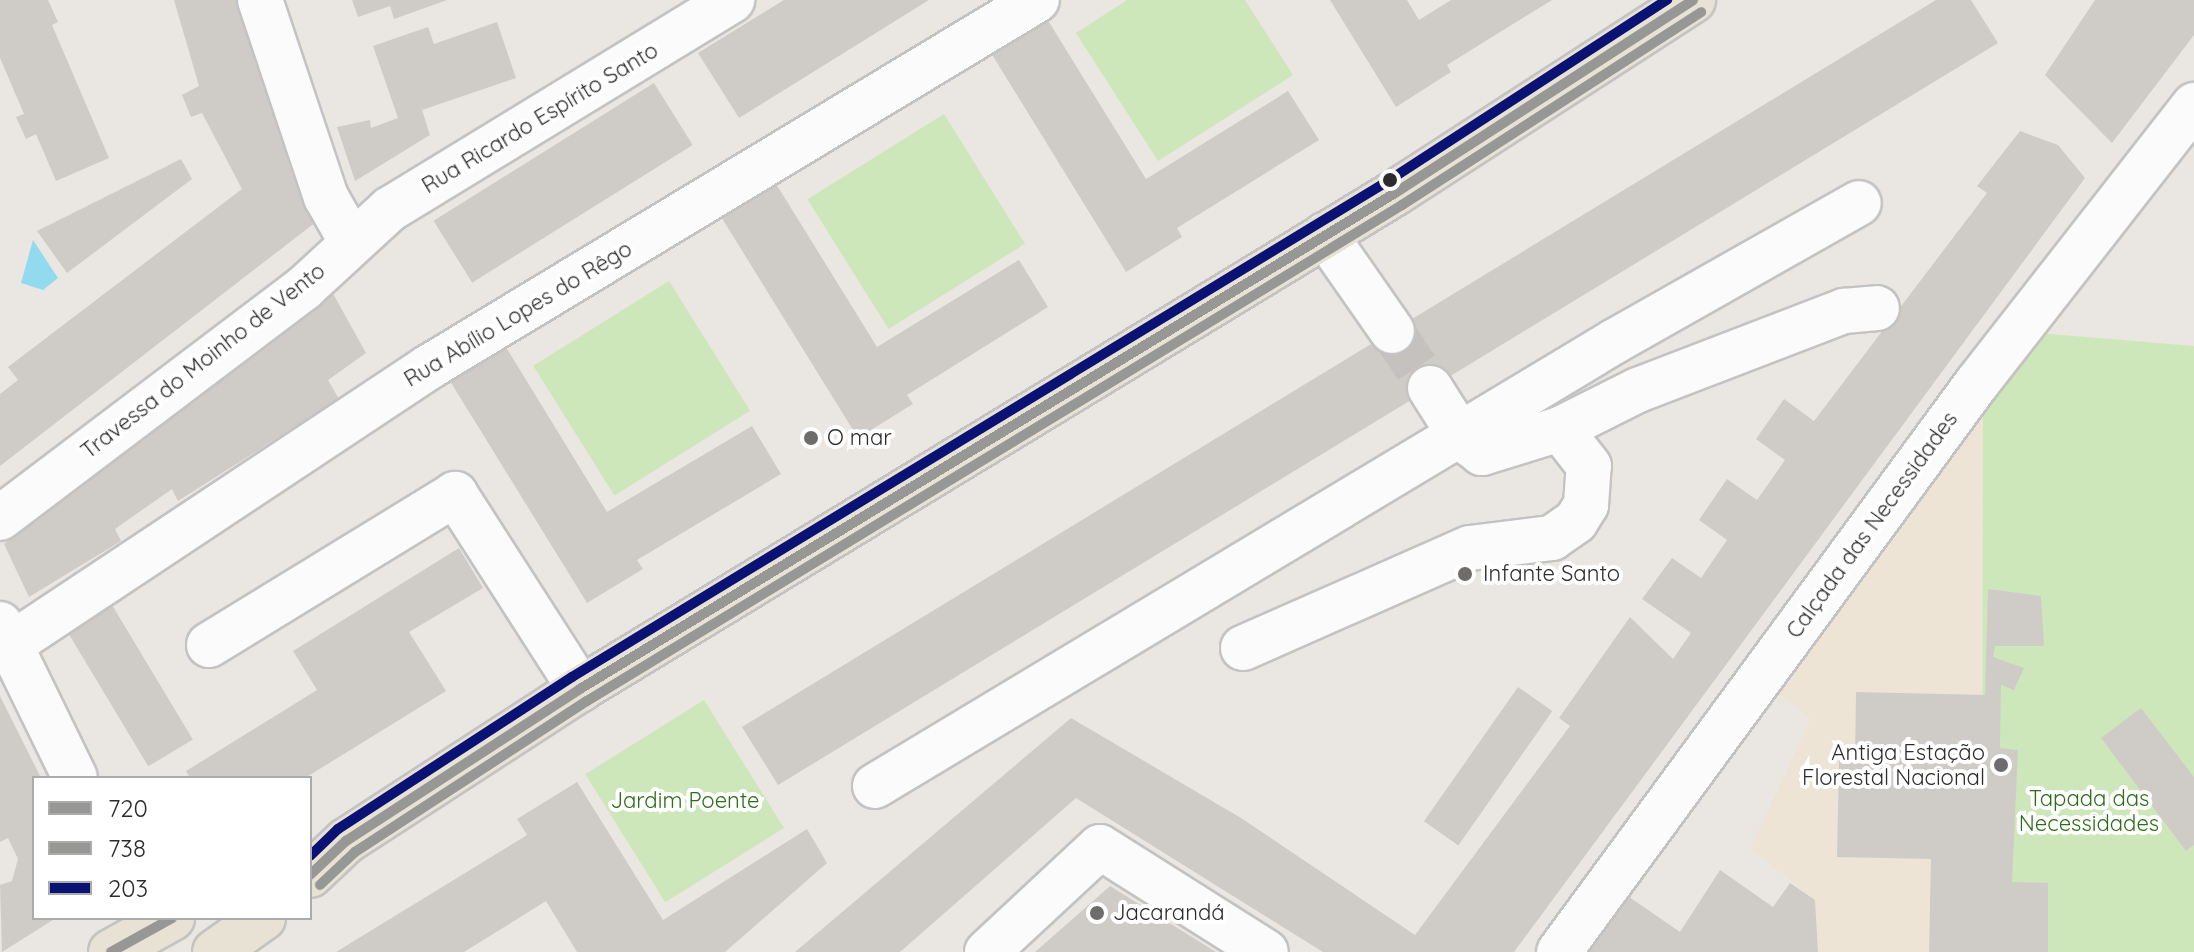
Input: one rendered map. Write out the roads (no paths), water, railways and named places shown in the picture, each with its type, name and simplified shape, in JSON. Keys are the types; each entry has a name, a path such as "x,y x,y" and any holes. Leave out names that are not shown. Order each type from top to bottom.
{"main road":[{"path":"312,872 328,847 580,689 1325,235 1693,0"},
{"path":"215,952 260,920"},
{"path":"111,952 157,930"}],"street":[{"path":"260,0 326,197 351,241"},
{"name":"Rua Ricardo Espírito Santo","path":"351,241 390,209 732,0"},
{"name":"Rua Abílio Lopes do Rêgo","path":"5,634 429,367 1037,0"},
{"name":"Calçada das Necessidades","path":"1559,952 1977,383 2194,105"},
{"path":"875,786 1859,203"},
{"path":"1325,235 1392,331"},
{"name":"Travessa do Moinho de Vento","path":"0,518 304,288 351,241"},
{"path":"1430,388 1461,437 1482,453 1497,452 1560,429 1694,368 1844,311 1877,308"},
{"path":"1243,648 1470,548 1552,538 1576,521 1590,484 1583,453 1560,429"},
{"path":"209,645 455,494 580,689"},
{"path":"5,634 74,776"},
{"path":"987,952 1100,847 1266,952"}],"water":[{"path":"33,240 58,278 43,290 21,283"}],"tunnel":[{"path":"1392,331 1430,388"}],"place":[{"name":"O mar","path":"811,438"},
{"name":"Infante Santo","path":"1465,574"},
{"name":"Antiga Estação Florestal Nacional","path":"2001,765"},
{"name":"Jacarandá","path":"1097,913"}],"park label":[{"name":"Jardim Poente","path":"685,801"},
{"name":"Tapada das Necessidades","path":"2089,810"}]}
